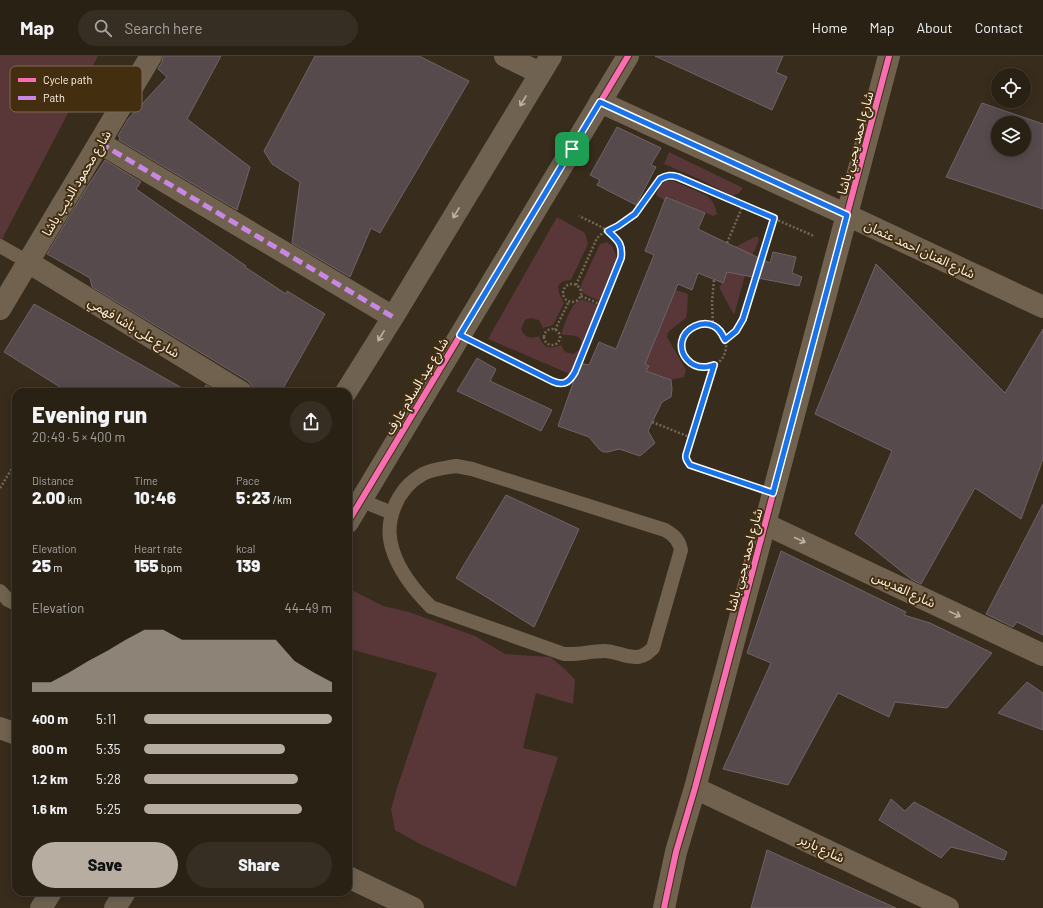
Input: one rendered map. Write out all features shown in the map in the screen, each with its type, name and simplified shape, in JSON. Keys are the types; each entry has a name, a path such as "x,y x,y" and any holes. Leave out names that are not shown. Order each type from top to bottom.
{"street":[{"name":"شارع محمود الديب باشا","path":"142,73 152,56"},
{"path":"349,388 393,317 545,64 505,56"},
{"name":"شارع عبد السلام عارف","path":"352,515 628,56"},
{"name":"شارع احمد يحيي باشا","path":"664,908 676,852 695,788 889,56"},
{"name":"شارع الفنان احمد عثمان","path":"600,102 1043,307"},
{"name":"شارع محمود الديب باشا","path":"0,309 119,112"},
{"path":"100,143 393,317"},
{"name":"شارع على باشا فهمي","path":"28,262 234,388"},
{"name":"شارع القديس","path":"764,524 1043,655"},
{"path":"0,728 12,732"},
{"name":"شارع باربر","path":"695,788 948,908"},
{"path":"352,879 403,906"},
{"path":"41,908 48,896"},
{"path":"115,908 122,896"}],"lane":[{"path":"0,246 28,262"},
{"path":"456,466 472,469 665,530 676,538 681,550 653,648 645,655 638,657 629,657 615,652 605,651 581,654 564,654 431,607 409,582 393,552 390,532 392,513 399,498 409,484 423,474 438,468 456,466"},
{"path":"360,500 392,513"},
{"path":"0,591 8,600 12,602"}],"path":[{"path":"576,285 594,242 600,235 618,226 635,214 656,183 666,176 672,175 838,246"},
{"path":"727,243 743,206"},
{"path":"460,335 559,384 572,378 621,258 622,251 618,241 608,231 579,216"},
{"path":"725,340 736,331 743,319 774,218"},
{"path":"713,326 712,302 714,279"},
{"path":"570,284 576,285 579,287 581,296 578,300 573,302 564,298 566,287 570,284"},
{"path":"581,296 602,305"},
{"path":"555,330 569,301"},
{"path":"703,324 713,326 721,331 725,340 725,350 722,359 714,365 704,368 694,366 687,360 682,351 682,341 686,332 694,326 703,324"},
{"path":"555,330 559,334 560,338 558,343 553,345 548,344 545,341 544,336 546,332 555,330"},
{"path":"714,365 686,456 687,461 690,465 773,493"},
{"path":"652,422 692,438"},
{"path":"0,488 12,468"}],"shaded area":[{"path":"0,56 98,56 93,66 10,66 10,112 69,112 0,243"},
{"path":"669,152 743,188 738,194 732,196 701,180 664,164"},
{"path":"666,181 673,181 708,196 714,204 717,214 713,216 668,197 666,201 656,195 660,185"},
{"path":"557,217 585,233 588,244 571,280 563,281 558,286 559,293 564,303 553,325 543,328 539,320 530,318 525,320 521,329 528,337 539,336 547,347 561,345 565,352 573,354 580,349 581,340 576,336 561,334 569,313 579,301 583,300 598,305 570,374 488,339"},
{"path":"758,237 759,240 748,265 734,315 719,287 723,283 737,248 735,247"},
{"path":"607,242 612,246 617,257 599,301 583,293 580,287 600,244"},
{"path":"676,290 688,294 687,315 686,318 668,332 667,337 686,370 684,377 670,380 646,371 649,366 645,364"},
{"path":"352,590 383,606 409,612 475,636 505,654 550,657 565,669 575,680 573,704 536,693 523,748 558,757 516,887 422,845 395,830 391,809 437,673 352,650"}],"building":[{"path":"163,56 221,56 187,119 250,167 237,210 119,140 120,138 118,136 128,119 134,112 142,112 142,104 167,77 158,69 162,62"},
{"path":"315,56 419,56 469,81 380,233 371,228 350,277 292,243 300,182 272,164 264,151"},
{"path":"655,56 783,56 776,72 787,77 772,110"},
{"path":"982,103 991,106 991,108 997,108 1020,116 991,116 991,156 1031,156 1031,120 1043,124 1043,209 946,177"},
{"path":"617,127 661,148 651,165 656,167 636,205 597,185 600,180 590,175"},
{"path":"105,160 141,182 136,189 246,266 245,267 286,294 287,291 325,314 283,388 252,388 248,381 92,287 90,278 47,254 85,190"},
{"path":"666,197 705,213 698,229 770,263 773,252 796,257 792,273 802,277 799,286 727,272 723,283 698,273 692,290 678,284 645,364 649,366 646,371 671,380 671,397 662,402 648,431 655,443 640,456 619,449 603,452 589,437 558,426 580,363 589,365 599,342 616,349 654,255 645,251"},
{"path":"876,264 1005,393 1043,329 1043,459 1021,519 975,488 921,584 911,579 855,534 892,451 815,414"},
{"path":"34,304 182,388 62,388 4,352"},
{"path":"477,358 496,369 490,381 552,410 541,431 457,391"},
{"path":"506,495 579,529 534,627 456,578"},
{"path":"1043,504 1043,635 1017,622 1013,627 986,614"},
{"path":"781,551 906,612 904,615 930,623 992,653 947,708 895,702 889,717 838,693 788,785 723,769 771,663 747,653"},
{"path":"1027,682 1043,693 1043,730 998,713"},
{"path":"891,799 905,811 914,802 1007,852 1004,860 951,847 941,858 879,820"},
{"path":"767,850 896,908 751,908"}],"marked path":[{"path":"100,143 393,317"}],"cycle path":[{"path":"352,515 628,56"},
{"path":"664,908 676,852 695,788 889,56"}],"route":[{"path":"600,102 847,215 773,493 690,465 687,461 687,452 714,365 704,368 694,366 687,360 682,351 682,341 686,332 694,326 703,324 713,326 721,331 725,340 740,326 774,218 678,177 672,175 660,179 635,214 608,231 621,246 621,258 575,372 572,378 566,382 559,384 552,381 460,335 572,149 600,102"}]}
